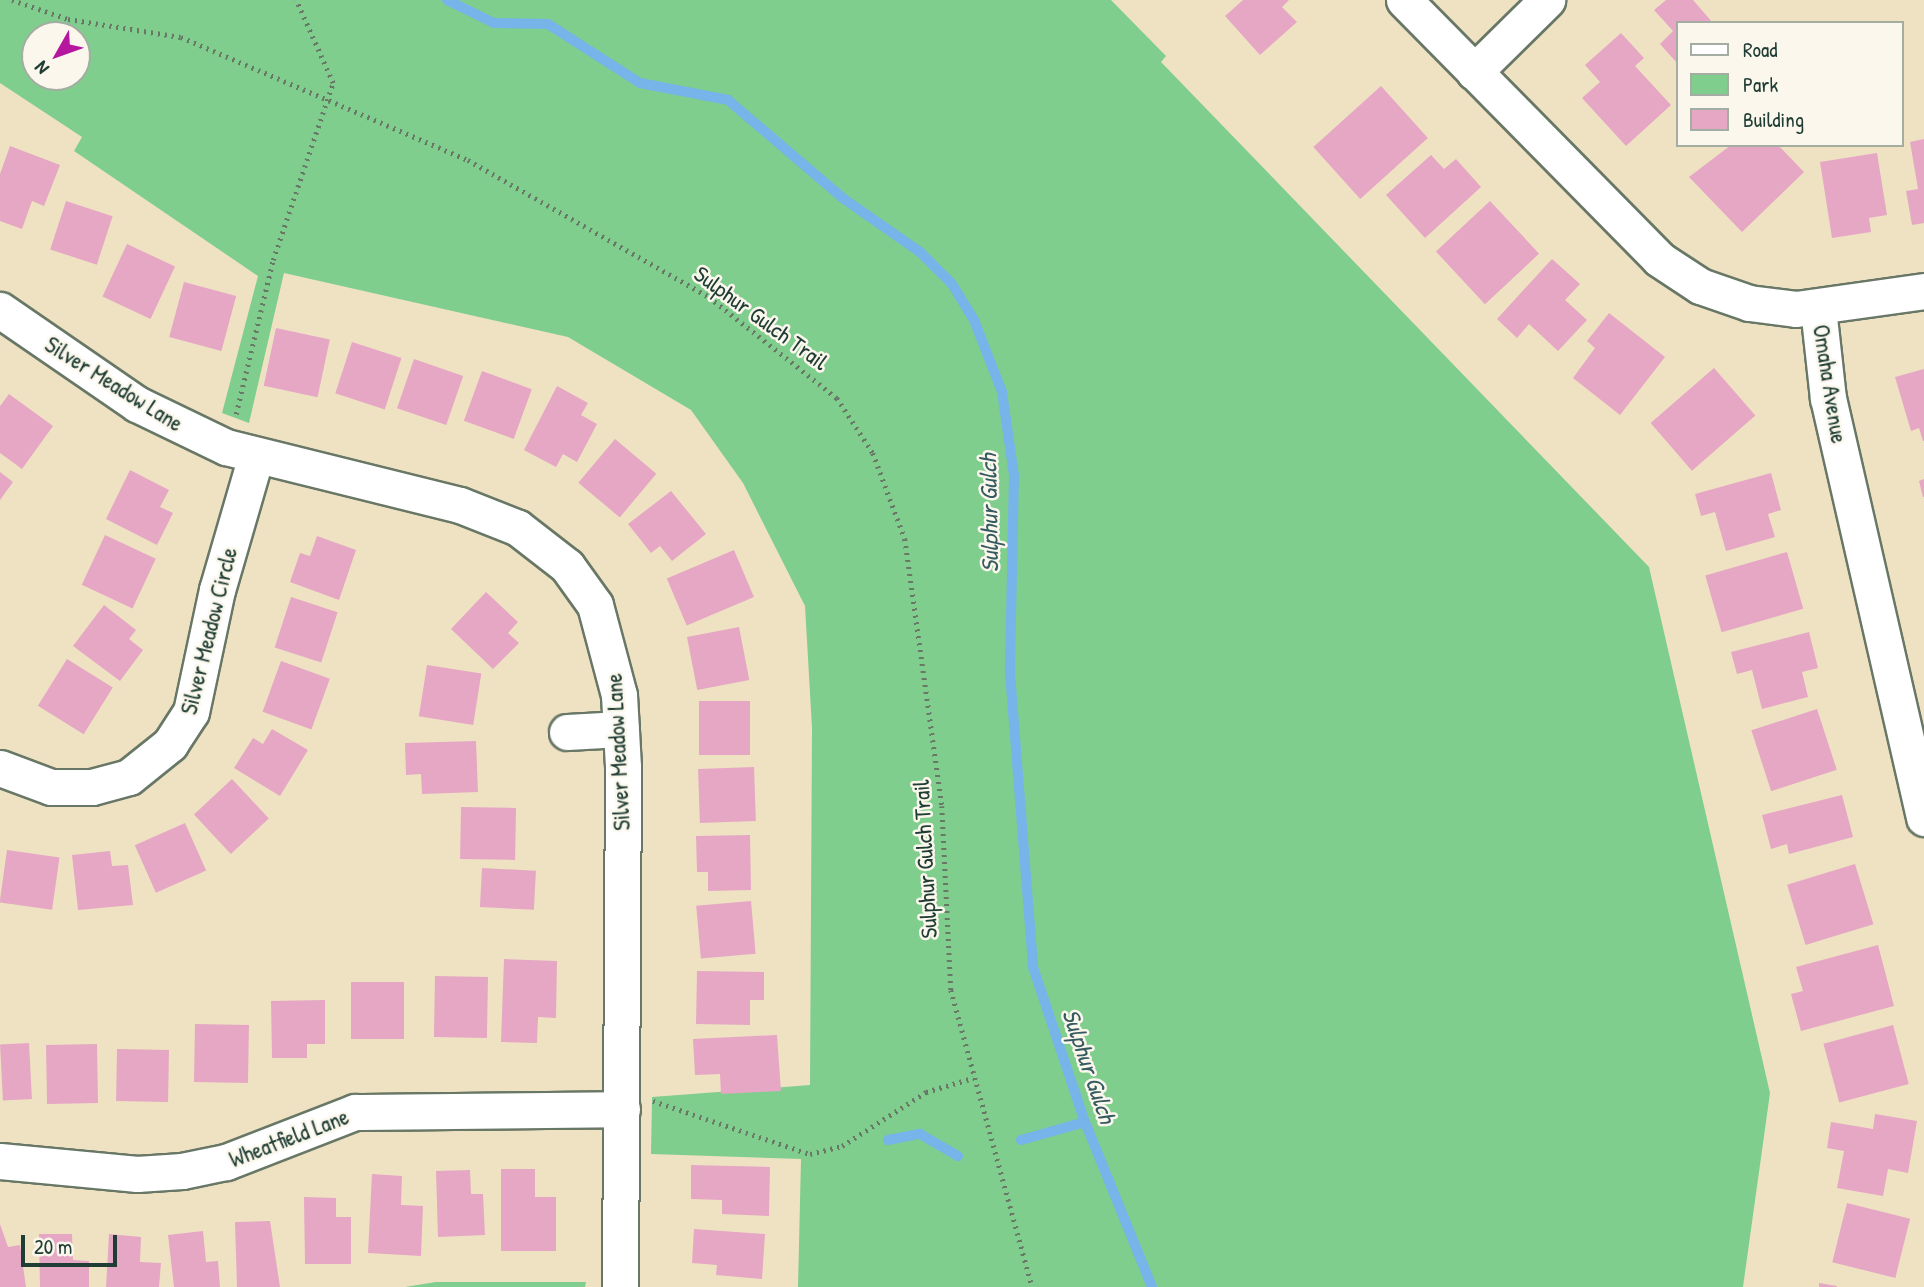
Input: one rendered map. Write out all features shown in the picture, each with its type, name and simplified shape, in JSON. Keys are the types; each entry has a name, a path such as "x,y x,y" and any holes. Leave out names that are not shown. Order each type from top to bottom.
{"street":[{"name":"Omaha Avenue","path":"1404,0 1669,267 1749,303 1818,307 1828,398 1924,818"},
{"path":"1474,72 1547,0"},
{"path":"1818,307 1924,291"},
{"name":"Silver Meadow Lane","path":"0,310 137,404 257,456 460,505 537,540 567,566 602,620 621,729 636,1105 620,1287"},
{"name":"Silver Meadow Circle","path":"0,768 51,788 92,787 129,776 170,744 191,712 217,590 257,456"},
{"path":"567,732 621,729"},
{"name":"Wheatfield Lane","path":"0,1161 137,1174 182,1171 226,1162 355,1112 636,1105"}],"path":[{"name":"Sulphur Gulch Trail","path":"12,0 68,19 181,37 520,185 709,297 817,378 861,430 905,539 942,806 951,990 1032,1287"},
{"path":"236,416 271,267 333,83 296,0"},
{"path":"636,1105 667,1101 810,1154 842,1146 926,1092 973,1078"}],"green space":[{"path":"0,0 1111,0 1166,56 1161,62 1649,567 1770,1093 1743,1287 798,1287 801,1159 651,1154 652,1097 810,1085 812,728 805,606 743,483 691,410 568,337 284,273 249,423 222,413 258,276 74,151 82,137 0,83"},
{"path":"436,1282 586,1282 585,1287 405,1287"}],"building":[{"path":"1243,0 1289,0 1282,7 1297,22 1260,55 1225,16"},
{"path":"1666,0 1693,0 1711,21 1675,21 1675,61 1660,44 1673,31 1654,10"},
{"path":"1621,33 1644,58 1635,66 1671,105 1626,146 1582,98 1600,82 1585,65"},
{"path":"1381,86 1428,138 1360,199 1313,147"},
{"path":"1924,139 1924,223 1912,225 1906,191 1918,189 1910,142"},
{"path":"10,146 60,165 44,206 32,201 22,229 0,221 0,174"},
{"path":"1728,147 1780,147 1804,172 1742,232 1689,177"},
{"path":"1877,153 1887,215 1869,218 1871,232 1832,238 1820,162"},
{"path":"1431,155 1444,169 1456,159 1481,187 1425,238 1386,195"},
{"path":"66,201 113,216 97,265 50,250"},
{"path":"1490,201 1539,254 1485,304 1436,251"},
{"path":"127,244 175,266 151,319 102,297"},
{"path":"1552,259 1580,284 1565,300 1587,320 1558,351 1529,324 1517,338 1497,319"},
{"path":"184,282 236,296 221,351 169,337"},
{"path":"1609,313 1665,357 1620,415 1573,378 1595,348 1587,341"},
{"path":"276,328 330,339 318,397 264,386"},
{"path":"352,342 401,358 385,409 335,393"},
{"path":"414,359 463,376 446,425 397,408"},
{"path":"1714,368 1755,416 1692,471 1651,423"},
{"path":"1924,369 1923,441 1919,428 1911,431 1895,377"},
{"path":"482,371 532,389 514,439 464,421"},
{"path":"557,386 588,403 581,415 597,424 577,462 563,454 556,467 524,450"},
{"path":"9,394 53,426 22,469 0,453 0,406"},
{"path":"615,439 656,474 620,517 578,483"},
{"path":"130,470 169,490 160,507 173,513 157,545 106,519"},
{"path":"0,472 13,482 0,500"},
{"path":"1771,473 1781,510 1768,514 1775,537 1726,551 1715,512 1701,516 1695,494"},
{"path":"1924,479 1924,497 1923,497 1919,481"},
{"path":"671,491 706,534 672,561 660,546 651,553 628,524"},
{"path":"105,535 156,559 133,609 82,585"},
{"path":"317,536 356,550 339,600 290,582 300,553 310,556"},
{"path":"734,550 754,597 687,625 667,579"},
{"path":"1787,552 1803,609 1722,632 1705,575"},
{"path":"486,592 518,622 508,633 519,643 493,669 451,629"},
{"path":"291,597 338,612 321,663 275,647"},
{"path":"104,605 136,630 129,639 143,650 120,681 73,646"},
{"path":"739,627 749,680 697,690 687,637"},
{"path":"1809,632 1818,668 1802,672 1808,697 1762,709 1752,670 1737,674 1731,652"},
{"path":"67,659 113,688 84,734 38,706"},
{"path":"281,661 330,679 311,730 263,712"},
{"path":"427,665 481,674 473,725 419,716"},
{"path":"699,701 750,701 750,755 699,755"},
{"path":"1817,709 1837,770 1771,791 1751,730"},
{"path":"272,729 308,750 280,796 234,768 253,738 263,744"},
{"path":"476,741 478,792 422,794 421,774 406,775 405,743"},
{"path":"754,767 756,821 700,823 698,769"},
{"path":"232,779 269,818 231,854 194,814"},
{"path":"1842,795 1853,837 1789,854 1787,844 1771,849 1762,815"},
{"path":"461,807 516,808 515,860 460,859"},
{"path":"185,823 206,871 156,893 135,845"},
{"path":"750,835 751,890 708,891 708,872 697,872 696,836"},
{"path":"7,850 59,857 52,910 0,903"},
{"path":"110,851 112,866 128,865 133,905 78,910 72,855"},
{"path":"1855,864 1873,924 1806,945 1787,885"},
{"path":"482,868 536,871 534,910 480,907"},
{"path":"751,901 756,954 701,959 696,906"},
{"path":"1878,945 1894,1006 1801,1031 1791,994 1803,991 1796,967"},
{"path":"504,959 557,961 556,1018 538,1017 537,1043 501,1042"},
{"path":"697,971 764,972 764,1000 750,1000 750,1025 696,1024"},
{"path":"435,976 488,977 487,1038 434,1037"},
{"path":"351,982 404,982 404,1039 351,1039"},
{"path":"325,1000 325,1044 307,1044 307,1058 272,1058 271,1001"},
{"path":"195,1024 249,1025 248,1083 194,1082"},
{"path":"1893,1025 1909,1084 1839,1103 1823,1044"},
{"path":"777,1035 781,1091 721,1094 720,1074 695,1075 693,1039"},
{"path":"29,1043 32,1099 3,1100 0,1045"},
{"path":"97,1044 98,1103 47,1104 46,1045"},
{"path":"117,1049 169,1050 168,1102 116,1101"},
{"path":"1875,1114 1917,1121 1908,1173 1888,1169 1883,1196 1837,1188 1844,1151 1827,1148 1831,1122 1873,1129"},
{"path":"691,1165 770,1167 769,1216 722,1214 722,1200 691,1199"},
{"path":"501,1169 535,1169 535,1197 556,1197 556,1251 501,1251"},
{"path":"470,1170 471,1194 483,1194 485,1235 438,1237 436,1171"},
{"path":"372,1174 402,1176 401,1205 423,1206 421,1256 368,1253"},
{"path":"304,1197 336,1198 336,1217 351,1217 351,1264 305,1264"},
{"path":"1847,1203 1910,1219 1895,1278 1832,1262"},
{"path":"270,1221 280,1287 237,1287 235,1222"},
{"path":"0,1224 8,1247 20,1245 26,1287 0,1287"},
{"path":"694,1229 765,1234 762,1279 716,1275 717,1265 692,1263"},
{"path":"203,1231 206,1262 218,1261 220,1287 174,1287 168,1235"},
{"path":"39,1234 72,1234 73,1260 89,1261 89,1287 40,1287"},
{"path":"109,1234 141,1237 140,1262 161,1263 159,1287 106,1287"},
{"path":"1819,1283 1837,1286 1837,1287 1819,1287"}],"waterway":[{"name":"Sulphur Gulch","path":"447,0 494,23 548,24 640,83 728,100 844,199 920,252 952,284 974,320 1002,392 1014,475 1010,673 1033,967 1085,1122 1152,1287"},
{"path":"1021,1140 1085,1122"},
{"path":"888,1140 920,1134 958,1156"}]}
